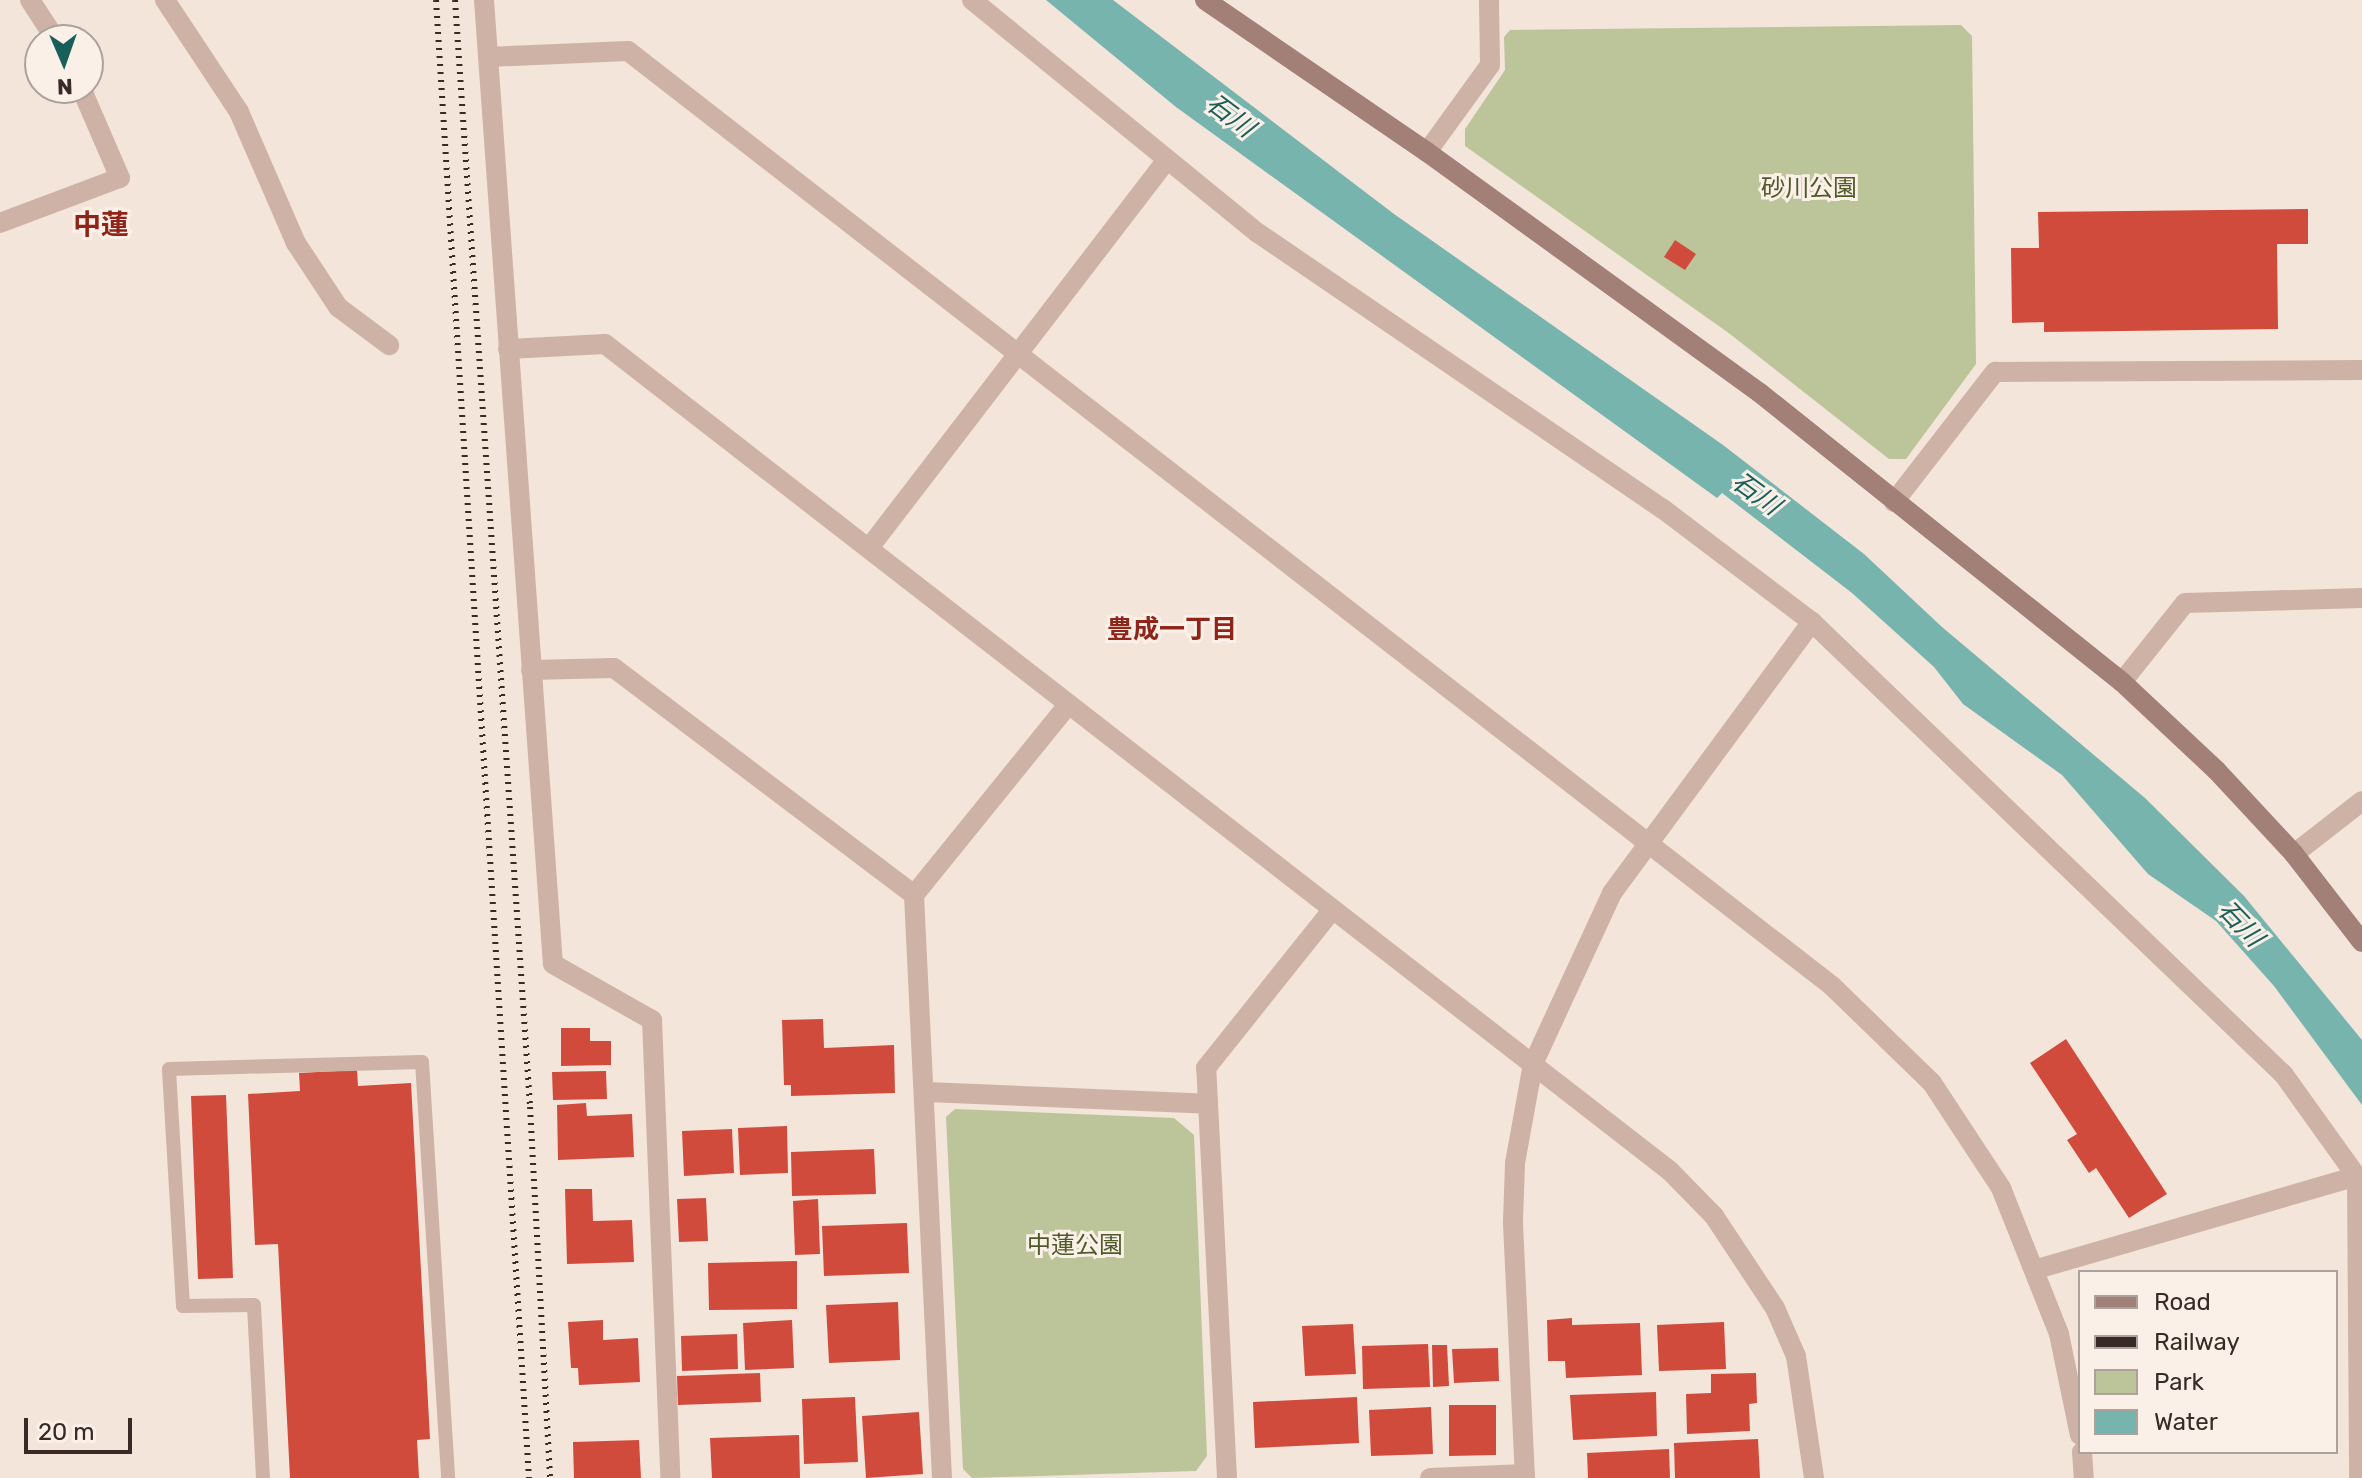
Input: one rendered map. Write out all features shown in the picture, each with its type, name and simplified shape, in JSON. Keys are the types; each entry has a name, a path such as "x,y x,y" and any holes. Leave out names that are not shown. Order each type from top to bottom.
{"street":[{"path":"30,0 46,24"},
{"path":"165,0 239,112 296,243 338,307 389,345"},
{"path":"484,0 553,964 652,1020 670,1478"},
{"path":"972,0 1165,162 1258,233 1675,517 1812,622 2284,1075 2360,1180 2359,1478"},
{"path":"1205,0 1427,152 1760,393 2122,682 2217,771 2294,854 2362,942"},
{"path":"1427,152 1490,65 1489,0"},
{"path":"488,57 628,51 1652,843 1832,986 1932,1083 2001,1188 2037,1269 2059,1334 2078,1425"},
{"path":"0,223 120,178 88,104"},
{"path":"869,548 1165,162"},
{"path":"508,349 605,344 1670,1171 1746,1258 1796,1356 1814,1478"},
{"path":"1894,502 1995,372 2362,370"},
{"path":"2122,682 2185,603 2362,598"},
{"path":"1430,1478 1525,1476 1513,1221 1515,1163 1533,1064 1612,893 1652,843 1812,622"},
{"path":"531,670 614,668 914,895"},
{"path":"942,1478 926,1092 914,895 1068,705"},
{"path":"2294,854 2359,811"},
{"path":"1227,1478 1206,1068 1332,910"},
{"path":"926,1092 1208,1104"},
{"path":"2037,1269 2360,1180"},
{"path":"2082,1454 2084,1478"}],"lane":[{"path":"263,1478 254,1305 183,1306 169,1069 422,1062 448,1478"}],"green space":[{"name":"砂川公園","path":"1961,25 1972,36 1976,364 1906,459 1889,459 1730,334 1465,146 1465,129 1505,70 1504,37 1510,30"},
{"name":"中蓮公園","path":"955,1109 1174,1118 1194,1135 1207,1456 1196,1471 972,1478 963,1469 946,1117"}],"water":[{"name":"石川","path":"1046,0 1113,0 1394,214 1723,445 1864,554 1942,627 2145,798 2244,896 2362,1040 2362,1105 2274,986 2216,921 2148,874 2062,775 1963,704 1934,667 1852,593 1722,493 1717,498 1176,107"}],"building":[{"path":"2308,209 2308,244 2277,244 2278,329 2044,332 2044,322 2012,323 2011,248 2039,248 2038,212"},
{"path":"1675,240 1696,254 1685,270 1664,257"},
{"path":"823,1019 824,1048 894,1045 895,1093 791,1096 791,1085 784,1085 782,1020"},
{"path":"561,1028 590,1028 590,1041 611,1041 611,1065 561,1066"},
{"path":"2066,1039 2167,1194 2129,1218 2096,1168 2089,1173 2067,1140 2077,1134 2030,1063"},
{"path":"357,1070 358,1086 411,1083 430,1439 417,1440 419,1478 290,1478 278,1244 255,1245 248,1094 300,1091 299,1073"},
{"path":"606,1071 607,1099 553,1100 552,1072"},
{"path":"226,1095 233,1278 198,1279 191,1096"},
{"path":"586,1103 587,1116 632,1114 634,1157 558,1160 557,1105"},
{"path":"787,1126 788,1173 740,1175 738,1128"},
{"path":"732,1129 734,1173 684,1176 682,1131"},
{"path":"874,1149 876,1194 792,1196 791,1152"},
{"path":"565,1189 592,1189 593,1221 632,1220 634,1262 567,1264"},
{"path":"706,1198 708,1241 679,1242 677,1199"},
{"path":"818,1199 820,1254 795,1255 793,1201"},
{"path":"907,1223 909,1273 824,1276 822,1226"},
{"path":"797,1261 797,1309 709,1310 708,1263"},
{"path":"898,1302 900,1360 829,1363 826,1305"},
{"path":"1572,1318 1572,1325 1640,1323 1642,1375 1566,1378 1565,1361 1548,1361 1547,1320"},
{"path":"603,1320 603,1340 638,1338 640,1382 579,1385 578,1368 571,1368 568,1322"},
{"path":"792,1320 794,1368 745,1370 743,1323"},
{"path":"1724,1322 1726,1369 1659,1371 1657,1325"},
{"path":"1353,1324 1356,1374 1305,1376 1302,1326"},
{"path":"737,1334 738,1369 682,1371 681,1336"},
{"path":"1428,1344 1430,1387 1363,1389 1362,1346"},
{"path":"1432,1345 1447,1345 1449,1386 1433,1387"},
{"path":"1498,1348 1499,1381 1454,1383 1452,1349"},
{"path":"760,1373 761,1402 678,1405 677,1376"},
{"path":"1756,1373 1757,1403 1749,1404 1750,1431 1687,1434 1686,1394 1711,1393 1711,1374"},
{"path":"1656,1392 1657,1436 1573,1440 1570,1395"},
{"path":"855,1397 858,1462 804,1464 802,1399"},
{"path":"1357,1397 1359,1443 1255,1448 1253,1402"},
{"path":"1449,1405 1496,1405 1496,1455 1449,1456"},
{"path":"1431,1407 1433,1454 1371,1456 1369,1410"},
{"path":"919,1412 923,1474 866,1478 862,1416"},
{"path":"799,1435 800,1478 712,1478 710,1438"},
{"path":"1758,1439 1760,1478 1675,1478 1674,1443"},
{"path":"639,1440 641,1478 574,1478 573,1442"},
{"path":"1669,1449 1670,1478 1588,1478 1587,1453"}],"railway":[{"path":"436,0 529,1478"},
{"path":"455,0 530,1107 550,1478"}],"district":[{"name":"中蓮","path":"101,225"},
{"name":"豊成一丁目","path":"1172,630"}]}
